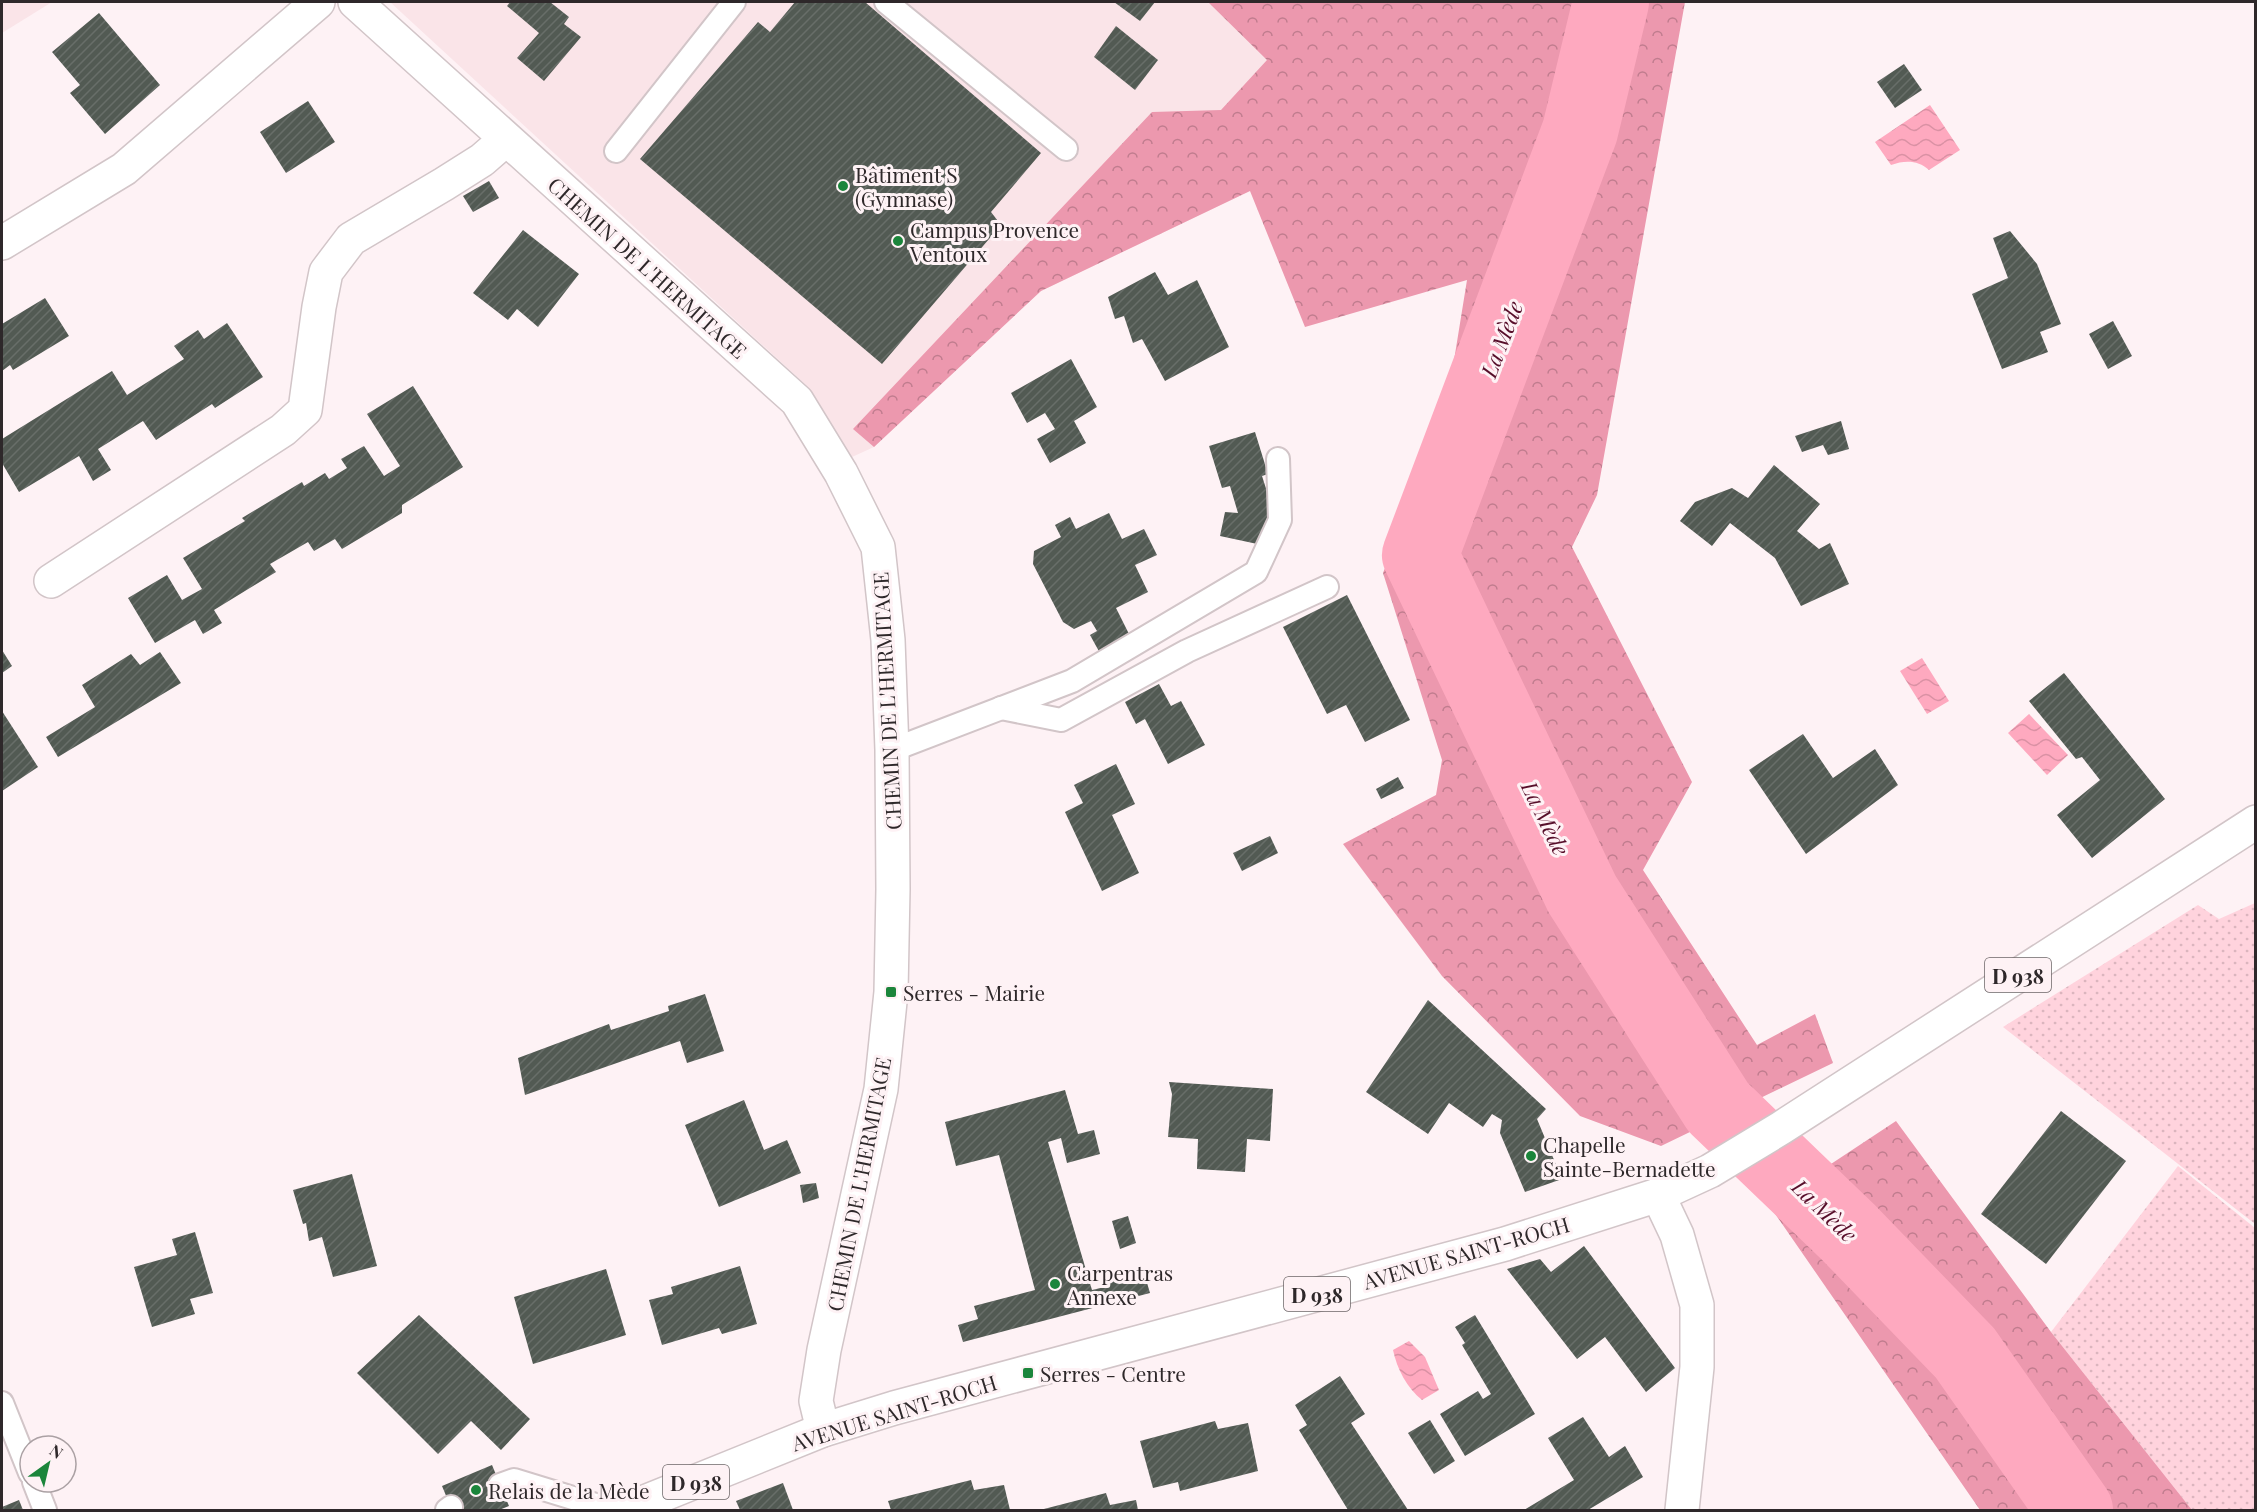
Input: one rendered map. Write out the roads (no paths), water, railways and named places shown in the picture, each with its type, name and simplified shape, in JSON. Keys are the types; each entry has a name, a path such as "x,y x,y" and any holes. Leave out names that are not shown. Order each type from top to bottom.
{"street":[{"path":"2,243 124,169 318,2"},
{"name":"CHEMIN DE L'HERMITAGE","path":"355,2 505,140 797,401 841,473 878,547 888,640 892,750 891,992 882,1089 819,1380 816,1401 823,1430"},
{"path":"51,581 283,430 305,410 326,272 351,239 482,160 505,140"},
{"name":"AVENUE SAINT-ROCH","path":"625,1510 823,1430 894,1408 1505,1244 1658,1195 1710,1172 1781,1128 2256,822"},
{"path":"1658,1195 1677,1235 1698,1305 1697,1367 1682,1510"}],"lane":[{"path":"616,152 734,2"},
{"path":"886,2 1066,149"},
{"path":"892,750 1072,681 1256,572 1280,520 1278,459"},
{"path":"1001,708 1060,720 1187,651 1327,587"},
{"path":"2,1403 18,1443"},
{"path":"500,1485 514,1480 612,1510"},
{"path":"39,1494 45,1510"}],"water":[{"path":"1930,105 1960,150 1929,170 1920,164 1911,162 1891,165 1875,142"},
{"path":"1922,658 1949,701 1927,714 1900,671"},
{"path":"2029,714 2068,755 2047,775 2008,733"},
{"path":"1409,1341 1425,1357 1439,1390 1422,1400 1403,1378 1393,1350"}],"waterway":[{"name":"La Mède","path":"1611,2 1580,131 1420,555 1582,894 1718,1107 1848,1232 1965,1353 2075,1510"}],"place":[{"name":"Bâtiment S (Gymnase)","path":"843,186"},
{"name":"Campus Provence Ventoux","path":"898,241"},
{"name":"Serres - Mairie","path":"891,992"},
{"name":"Chapelle Sainte-Bernadette","path":"1531,1156"},
{"name":"Carpentras Annexe","path":"1055,1284"},
{"name":"Serres - Centre","path":"1028,1373"},
{"name":"Relais de la Mède","path":"476,1490"}]}
